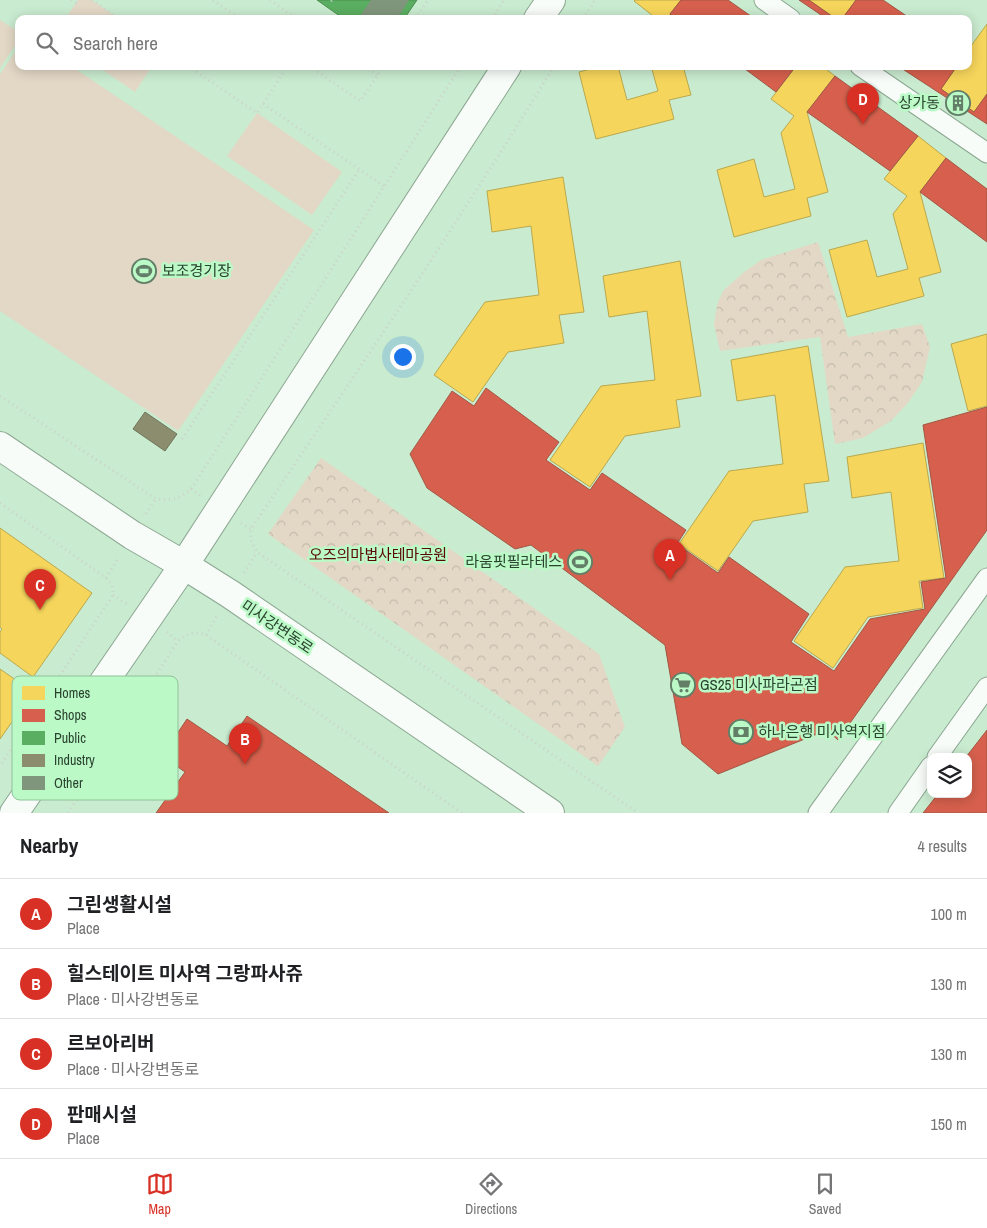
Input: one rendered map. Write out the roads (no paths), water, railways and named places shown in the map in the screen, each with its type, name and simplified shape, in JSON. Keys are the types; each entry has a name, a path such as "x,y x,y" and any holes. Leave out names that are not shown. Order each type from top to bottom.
{"street":[{"path":"541,15 551,0"},
{"path":"764,0 785,15"},
{"path":"108,676 184,565 505,70"},
{"path":"866,70 987,153"},
{"name":"미사강변동로","path":"0,446 132,535 184,565 550,813"},
{"path":"818,813 987,578"},
{"path":"940,753 987,686"},
{"path":"898,813 927,772"},
{"path":"14,813 23,800"}],"place":[{"name":"상가동","path":"958,103"},
{"name":"판매시설","path":"863,124"},
{"name":"보조경기장","path":"144,271"},
{"name":"라움핏필라테스","path":"580,562"},
{"name":"그린생활시설","path":"670,580"},
{"name":"르보아리버","path":"40,610"},
{"name":"GS25 미사파라곤점","path":"683,685"},
{"name":"하나은행 미사역지점","path":"741,732"},
{"name":"힐스테이트 미사역 그랑파사쥬","path":"245,764"}],"park label":[{"name":"오즈의마법사테마공원","path":"378,555"}]}
